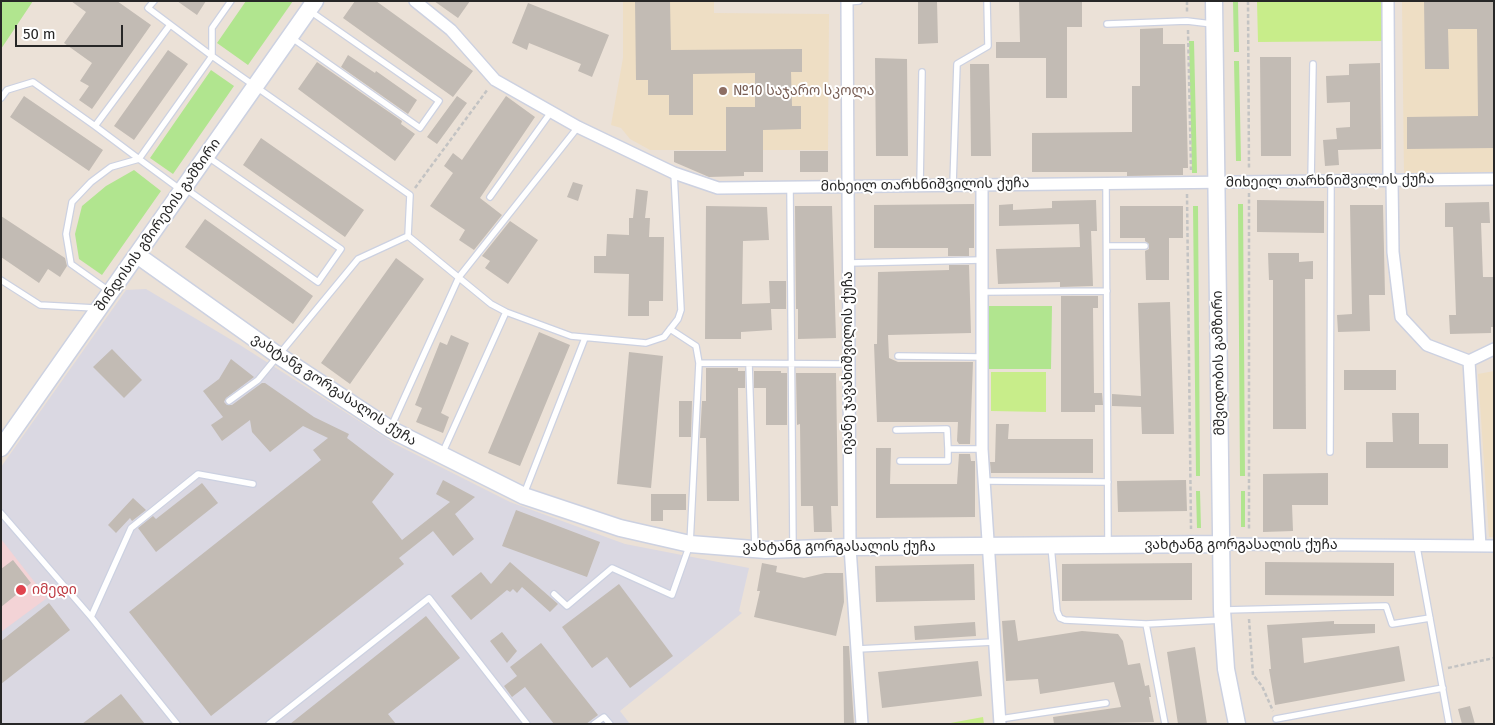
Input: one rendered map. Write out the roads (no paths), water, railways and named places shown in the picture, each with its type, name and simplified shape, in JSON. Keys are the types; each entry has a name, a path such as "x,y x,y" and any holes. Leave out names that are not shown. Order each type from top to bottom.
{"main road":[{"name":"მშვიდობის გამზირი","path":"1214,1 1222,615 1226,670 1237,724"},
{"name":"შინდისის გმირების გამზირი","path":"1,448 312,6"},
{"name":"ვახტანგ გორგასალის ქუჩა","path":"137,255 279,356 390,429 524,496 620,528 690,544 755,549 1221,544"}],"street":[{"name":"მიხეილ თარხნიშვილის ქუჩა","path":"415,1 451,30 495,80 578,127 674,173 718,188 1494,179"},
{"path":"1388,1 1389,174 1392,180 1393,252 1401,317 1427,345 1469,361 1494,349"},
{"name":"ივანე ჯავახიშვილის ქუჩა","path":"851,2 848,263 850,547 862,724"},
{"path":"982,184 982,449 999,721"},
{"path":"1469,361 1480,546"},
{"name":"ვახტანგ გორგასალის ქუჩა","path":"1221,544 1417,547 1494,546"}],"lane":[{"path":"154,1 148,8 212,56 410,195 408,236"},
{"path":"111,292 71,264 66,234 72,202 91,182 111,167 140,159 212,56 212,28 231,1"},
{"path":"953,184 956,64 988,46 987,1"},
{"path":"290,37 420,128 439,101 312,6"},
{"path":"1107,24 1188,21 1214,24"},
{"path":"95,126 170,24"},
{"path":"1311,181 1312,64"},
{"path":"920,185 922,72"},
{"path":"1,98 7,90 33,82 140,159 318,282 341,249 206,156"},
{"path":"490,197 551,112"},
{"path":"390,429 459,277 578,127"},
{"path":"408,236 491,304 506,312 571,336 646,343 664,337 678,319 681,310 674,173"},
{"path":"1330,452 1331,180"},
{"path":"1106,183 1108,545"},
{"path":"790,188 793,549"},
{"path":"229,401 258,380 358,259 408,236"},
{"path":"1107,246 1145,246"},
{"path":"848,263 982,260"},
{"path":"1,280 40,305 100,308"},
{"path":"982,292 1107,292"},
{"path":"441,456 506,312"},
{"path":"554,594 567,606 612,568 672,595 690,544 699,363 696,346 670,329"},
{"path":"524,496 585,338"},
{"path":"898,356 982,357"},
{"path":"699,363 848,364"},
{"path":"749,364 755,549"},
{"path":"896,430 947,430 948,461 900,461"},
{"path":"948,449 982,449"},
{"path":"91,617 131,528 198,474 253,484"},
{"path":"984,481 1108,482"},
{"path":"1,513 91,617 177,724"},
{"path":"1051,545 1057,611 1060,618 1146,624 1249,610 1386,606 1392,624 1430,618"},
{"path":"1417,547 1449,724"},
{"path":"269,724 429,598 527,724"},
{"path":"1146,624 1165,724"},
{"path":"858,649 993,642"},
{"path":"1276,719 1443,688"},
{"path":"999,721 1106,703"},
{"path":"594,724 604,716 610,724"}],"place":[{"name":"№10 საჯარო სკოლა","path":"723,91"},
{"name":"იმედი","path":"21,590"}]}
